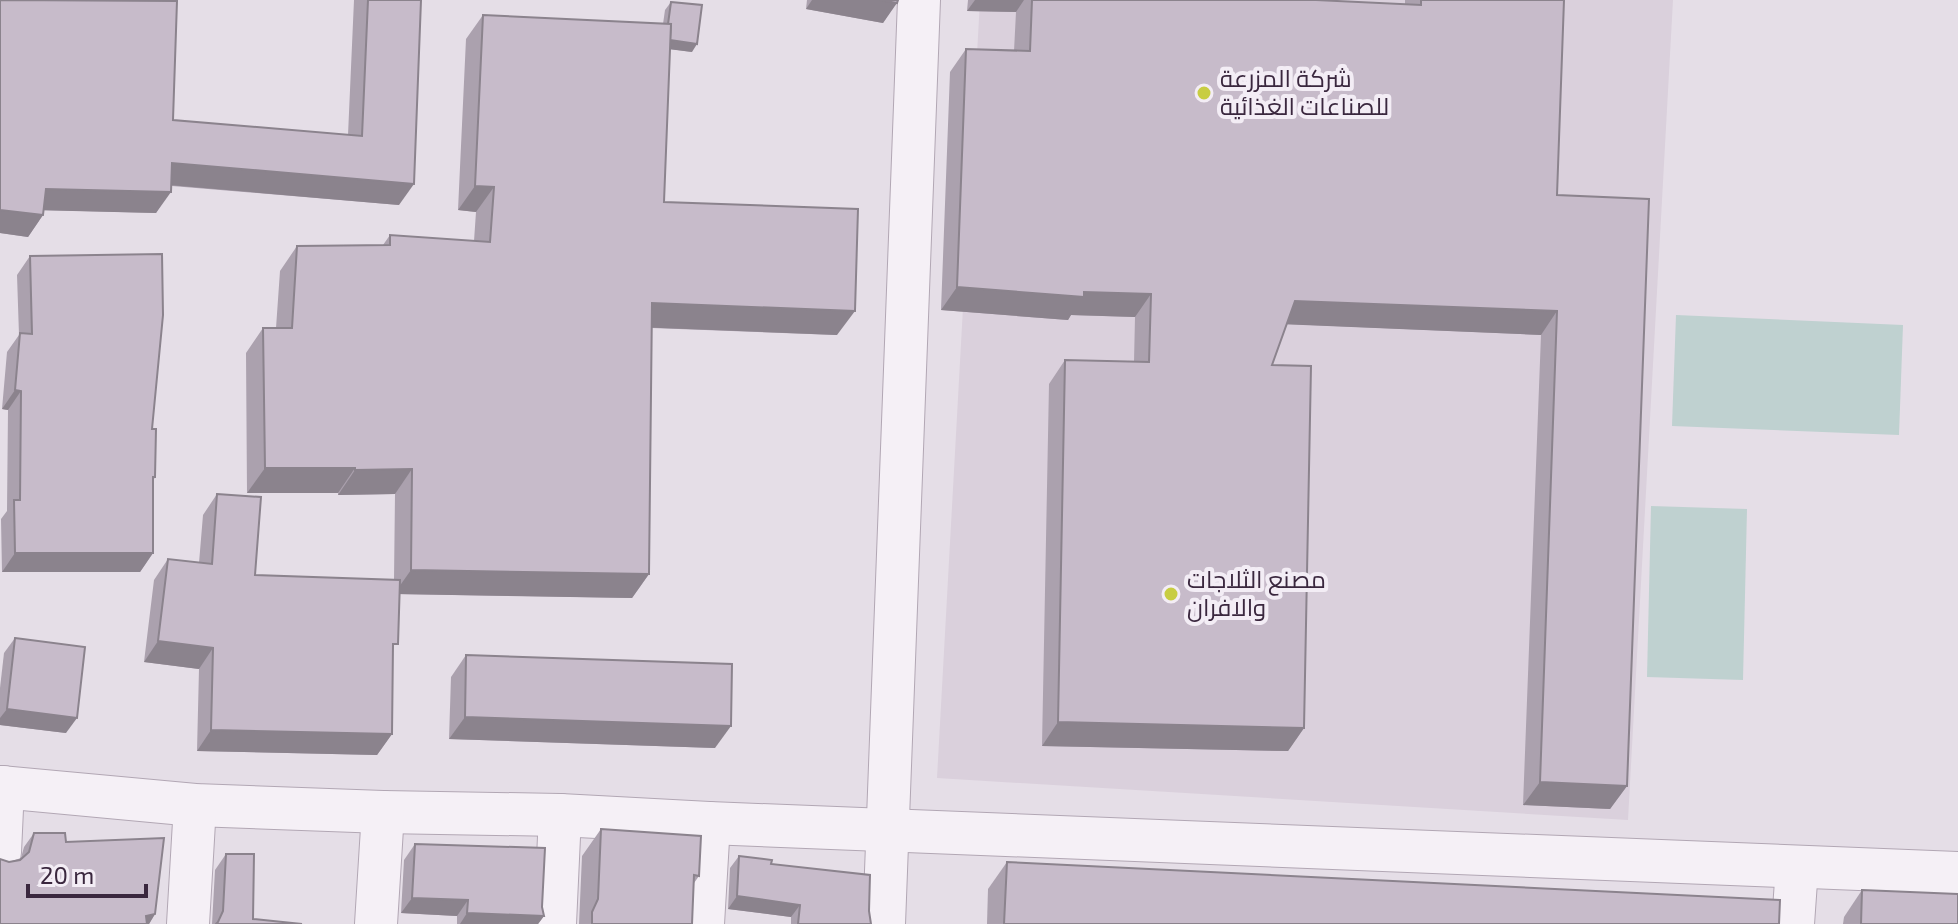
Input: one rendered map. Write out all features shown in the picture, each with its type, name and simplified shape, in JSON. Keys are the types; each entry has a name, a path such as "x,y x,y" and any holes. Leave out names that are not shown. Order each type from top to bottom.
{"street":[{"path":"884,924 919,0"},
{"path":"0,852 2,787 195,805 560,815 1958,873"},
{"path":"188,924 195,805"},
{"path":"376,924 383,812"},
{"path":"555,924 560,815"},
{"path":"703,924 709,823"},
{"path":"1793,924 1797,867"}],"shaded area":[{"path":"980,0 1673,0 1628,820 937,778"},
{"path":"1676,315 1903,325 1899,435 1672,426"},
{"path":"1651,506 1747,509 1743,680 1647,677"}],"building":[{"path":"0,0 177,1 173,120 362,136 368,0 421,0 414,184 172,163 171,192 46,189 43,215 0,210"},
{"path":"1032,0 1316,0 1421,5 1421,0 1564,0 1557,195 1649,199 1627,786 1540,782 1557,311 1295,301 1272,365 1311,366 1304,728 1058,722 1065,360 1149,362 1151,294 1084,292 1084,297 957,287 966,49 1030,51"},
{"path":"671,2 702,5 697,44 670,40 671,24 668,24"},
{"path":"483,15 671,24 664,202 858,209 855,311 652,303 649,574 411,570 412,469 265,468 263,328 292,328 297,246 390,245 390,235 490,242 494,187 475,186"},
{"path":"162,254 163,315 152,429 156,429 153,553 15,553 14,500 20,500 21,391 15,390 20,333 32,334 30,256"},
{"path":"217,494 261,497 255,575 400,580 398,644 393,644 392,734 211,730 213,648 158,641 168,559 212,564"},
{"path":"15,638 85,647 77,718 7,709"},
{"path":"466,655 732,664 731,726 465,717"},
{"path":"601,829 701,836 699,876 694,875 692,924 592,924 592,912 598,899"},
{"path":"34,833 65,833 66,842 164,838 155,914 146,916 147,924 0,924 0,859 9,862 20,860 29,852"},
{"path":"415,844 545,848 544,916 467,913 468,900 412,898"},
{"path":"226,854 254,854 253,919 302,924 216,924 223,911"},
{"path":"739,856 772,860 771,864 870,875 871,924 798,924 800,905 737,896"},
{"path":"1007,862 1780,900 1779,924 1004,924"},
{"path":"1862,890 1958,894 1958,924 1861,924"}],"place":[{"name":"شركة المزرعة للصناعات الغذائية","path":"1204,93"},
{"name":"مصنع الثلاجات والافران","path":"1171,594"}]}
